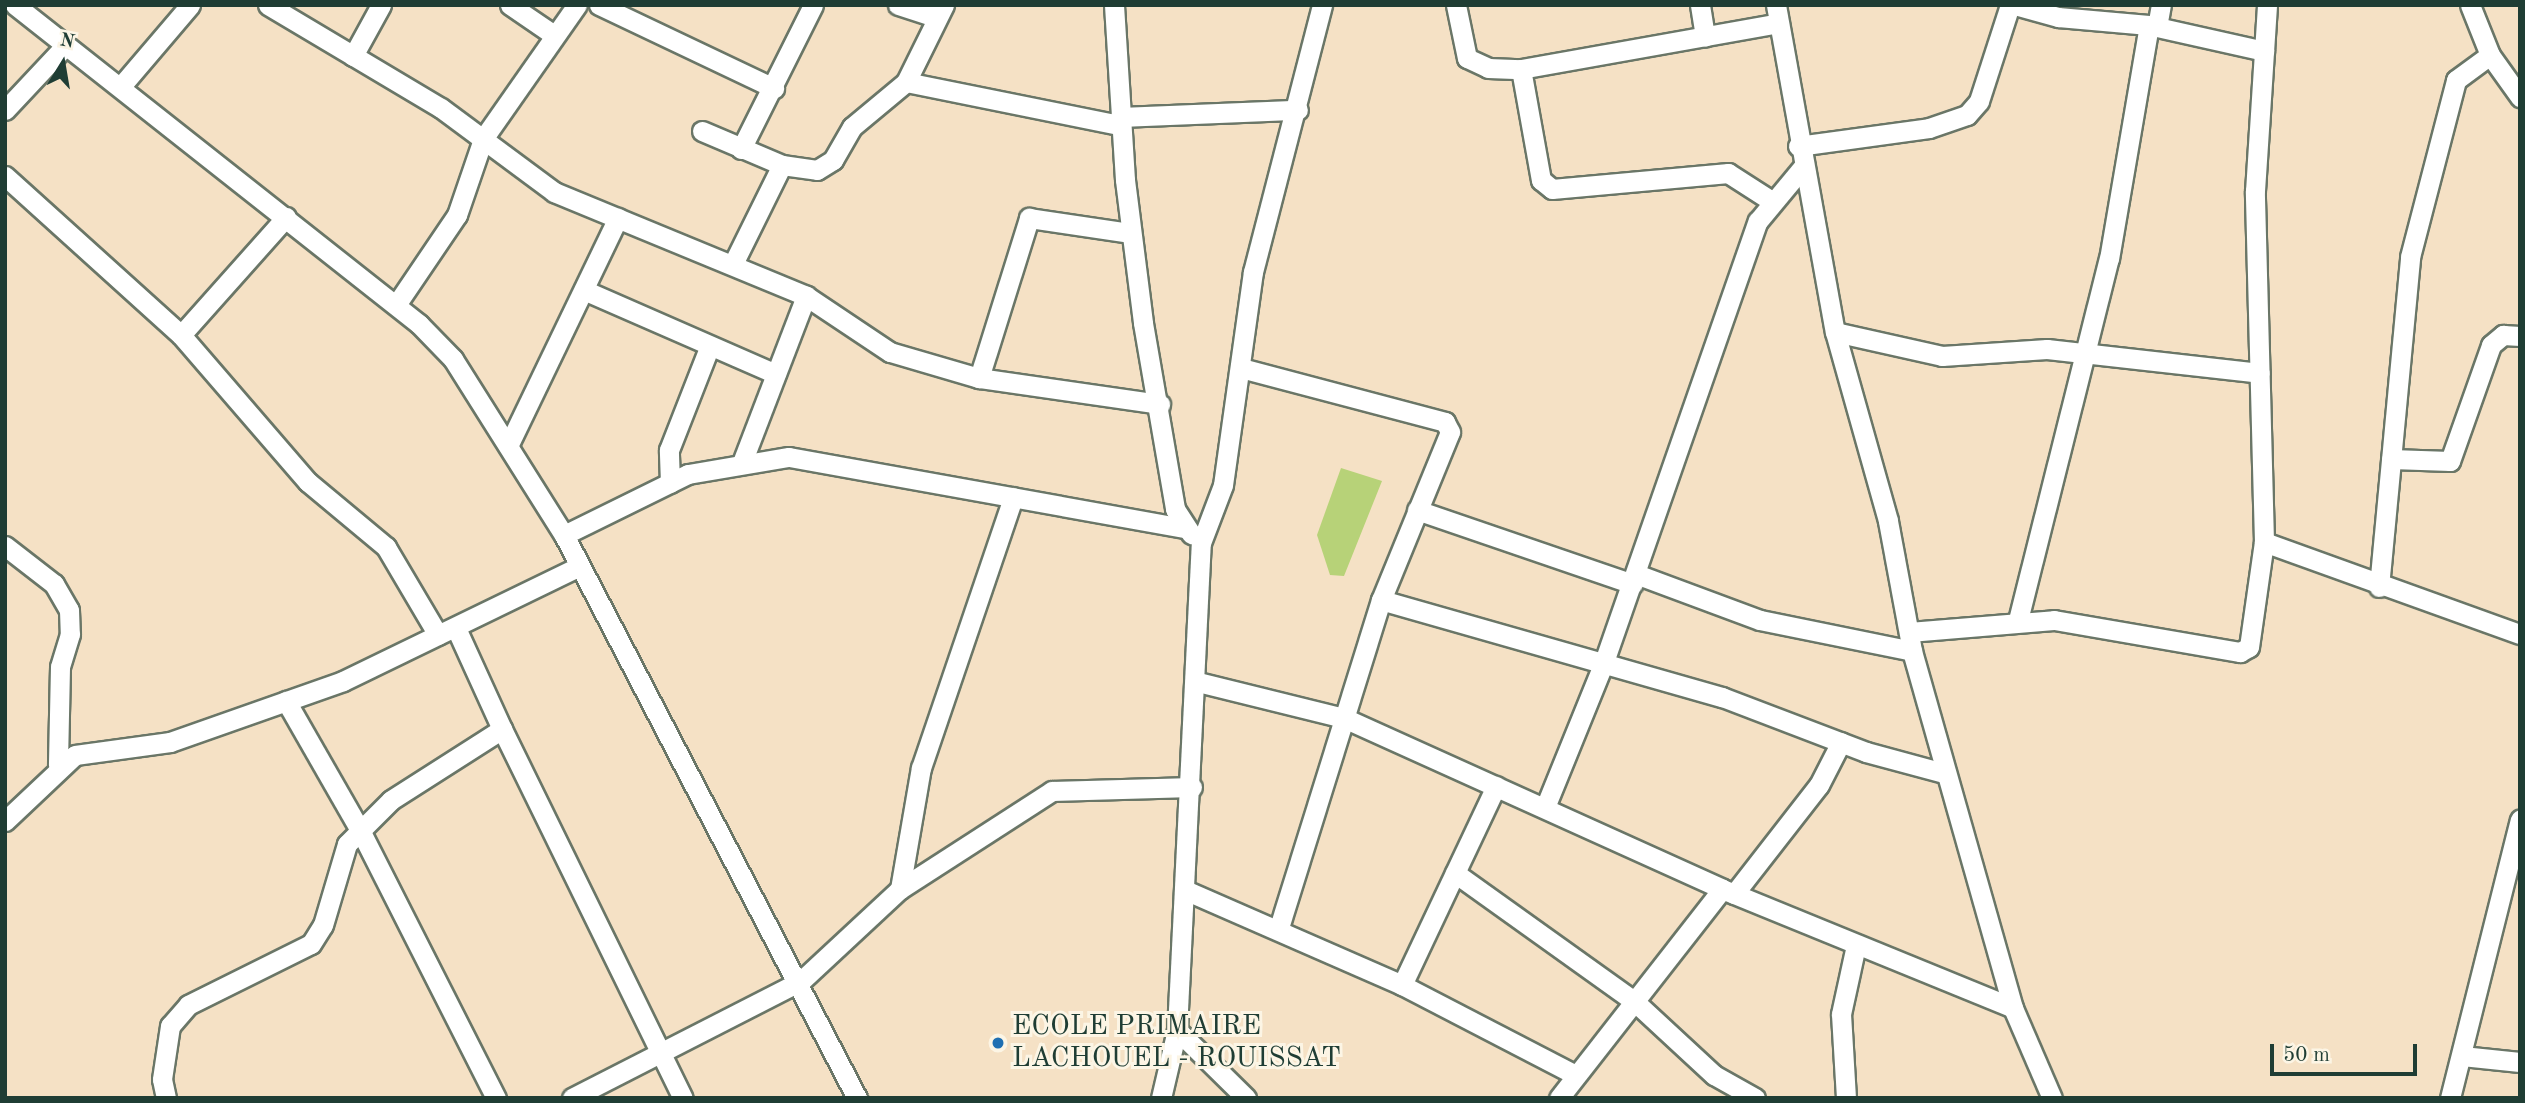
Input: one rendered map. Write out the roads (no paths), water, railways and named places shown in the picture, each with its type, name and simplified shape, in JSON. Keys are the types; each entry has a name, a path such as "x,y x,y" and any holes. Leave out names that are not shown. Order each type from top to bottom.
{"street":[{"path":"15,5 65,46 122,85 396,305 453,359 564,535 801,981 857,1098"},
{"path":"122,85 190,5"},
{"path":"268,5 484,139 554,192 806,296 890,352 979,378 1160,404"},
{"path":"353,56 381,5"},
{"path":"510,5 554,35"},
{"path":"396,305 457,215 484,139 577,5"},
{"path":"599,5 774,88"},
{"path":"741,149 774,88 813,5"},
{"path":"702,131 782,165 824,168 852,127 906,82 940,11 898,5"},
{"path":"1114,5 1120,121 1130,233 1175,509 1184,528 1201,543"},
{"path":"1161,1098 1177,1030 1198,682 1201,543 1223,485 1253,272 1298,110 1322,5"},
{"path":"1456,5 1472,64 1521,69 1705,37 1777,14 1802,168 1835,332 1888,521 1911,641 1944,773 2013,1009 2052,1098"},
{"path":"1700,5 1705,37"},
{"path":"1798,146 1920,130 1967,115 1979,101 2012,5 2058,17 2153,26 2264,51"},
{"path":"2018,620 2085,355 2134,129 2153,26 2161,5"},
{"path":"1417,510 1760,620 1911,641 2018,620 2246,652 2264,542 2255,191 2267,5"},
{"path":"2470,5 2490,55 2520,97"},
{"path":"5,110 65,46"},
{"path":"2379,587 2410,257 2456,80 2490,55"},
{"path":"1521,69 1541,180 1552,189 1728,173 1770,200"},
{"path":"906,82 1120,121 1298,110"},
{"path":"733,264 782,165"},
{"path":"1546,805 1604,662 1770,200 1802,168"},
{"path":"5,176 181,335 308,482 386,547 447,631 502,729 683,1098"},
{"path":"181,335 286,217"},
{"path":"509,444 586,291 618,218"},
{"path":"979,378 1029,218 1130,233"},
{"path":"586,291 709,348 776,374"},
{"path":"743,460 806,296"},
{"path":"1835,332 1942,355 2021,348 2260,373"},
{"path":"2391,459 2450,461 2491,345 2503,335 2520,336"},
{"path":"670,483 669,450 709,348"},
{"path":"1241,368 1445,422 1448,441 1381,600 1279,928"},
{"path":"564,535 670,483 743,460 827,462 1184,528"},
{"path":"900,888 923,761 1013,498"},
{"path":"2264,542 2379,587 2520,634"},
{"path":"5,546 54,584 69,610 71,634 60,667 58,765"},
{"path":"5,821 27,806 58,765 100,750 170,742 286,701 447,631 580,566"},
{"path":"1381,600 1604,662 1819,730 1840,742 1944,773"},
{"path":"1198,682 1344,718 1496,786 1546,805 1728,891 2013,1009"},
{"path":"286,701 360,830 496,1098"},
{"path":"166,1098 162,1079 170,1026 188,1005 311,944 323,925 340,856 360,830 391,800 502,729"},
{"path":"1559,1098 1574,1074 1634,1001 1819,785 1840,742"},
{"path":"1402,985 1496,786"},
{"path":"572,1098 663,1054 801,981 900,888 1052,791 1192,787"},
{"path":"2450,1098 2512,876 2520,820"},
{"path":"1455,873 1634,1001 1684,1051 1755,1098"},
{"path":"1185,890 1279,928 1402,985 1574,1074"},
{"path":"1846,1098 1841,1014 1856,946"},
{"path":"1177,1030 1246,1098"},
{"path":"2462,1056 2520,1062"}],"place":[{"name":"ECOLE PRIMAIRE LACHOUEL - ROUISSAT","path":"998,1043"}]}
